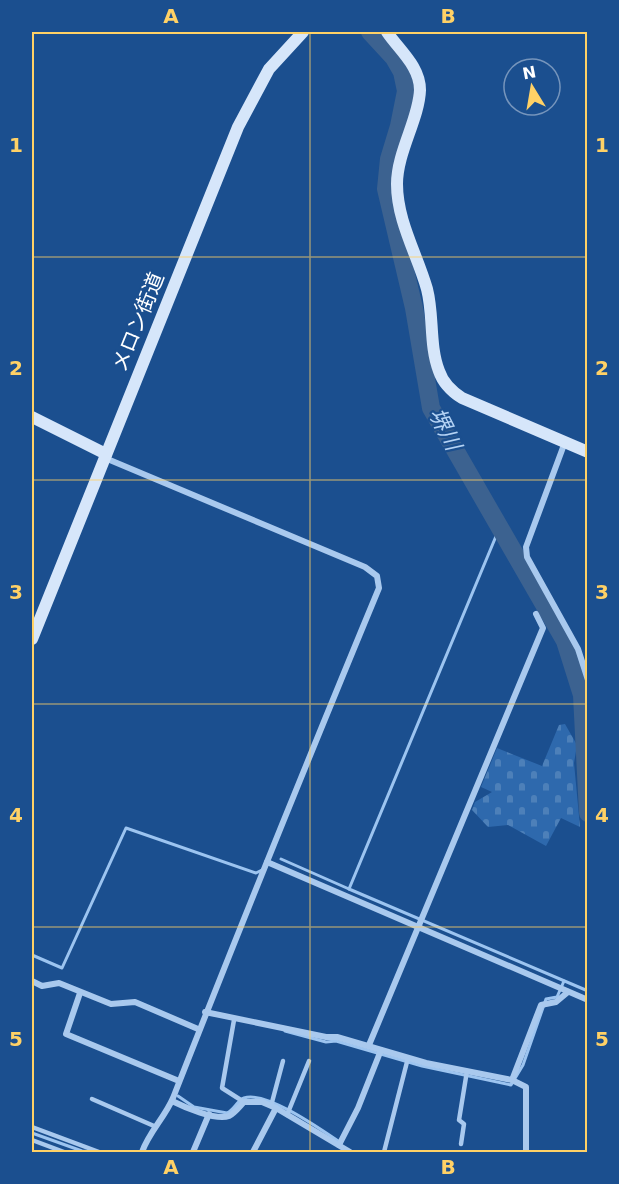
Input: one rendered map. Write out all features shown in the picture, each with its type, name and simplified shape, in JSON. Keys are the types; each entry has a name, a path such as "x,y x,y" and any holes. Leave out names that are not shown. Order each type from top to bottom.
{"street":[{"name":"メロン街道","path":"32,639 238,127 268,69 303,32"},
{"path":"387,32 412,63 420,91 401,155 398,196 411,249 427,289 439,373 451,391 462,398 588,452"},
{"path":"32,417 105,456"},
{"path":"32,422 105,456 365,567 377,576 379,588 198,1029 172,1101 154,1126 142,1152"},
{"path":"565,442 526,547 527,557 578,649 588,680"},
{"path":"369,1046 543,628 536,614"},
{"path":"267,862 588,1000"},
{"path":"32,981 42,986 59,983 111,1004 135,1002 198,1029"},
{"path":"512,1080 541,1005 556,1002 568,992"},
{"path":"80,993 66,1034 179,1081"},
{"path":"205,1012 234,1020 263,1022 369,1046 408,1058 512,1080 526,1087 526,1152"},
{"path":"339,1145 358,1108 381,1050"},
{"path":"172,1101 209,1114 232,1115 244,1102 253,1101 287,1114 350,1152"},
{"path":"253,1152 273,1107"},
{"path":"193,1152 209,1114"}],"lane":[{"path":"234,1020 222,1088 244,1102"},
{"path":"384,1152 408,1058"},
{"path":"273,1107 283,1061"},
{"path":"287,1114 309,1061"},
{"path":"461,1144 464,1124 459,1120 467,1071"},
{"path":"92,1100 154,1126"},
{"path":"32,1127 86,1150 99,1152"},
{"path":"32,1140 64,1152"}],"green space":[{"path":"565,724 577,745 574,763 580,827 561,818 546,846 508,825 488,827 472,810 475,802 492,792 481,787 497,748 542,766 559,725"}],"waterway":[{"name":"堺川","path":"370,32 394,58 402,72 406,91 389,159 386,189 414,308 431,408 565,641 582,695 588,813"},
{"path":"499,529 349,889 588,991"},
{"path":"32,955 62,968 126,828 256,873 262,870"},
{"path":"281,859 349,889"},
{"path":"285,1031 326,1042 336,1041 422,1066 511,1085 523,1065 546,999 557,997 564,981"},
{"path":"178,1096 194,1107 227,1113 244,1098 254,1097 266,1100 308,1121 341,1143"},
{"path":"32,1133 82,1151 95,1152"}]}
